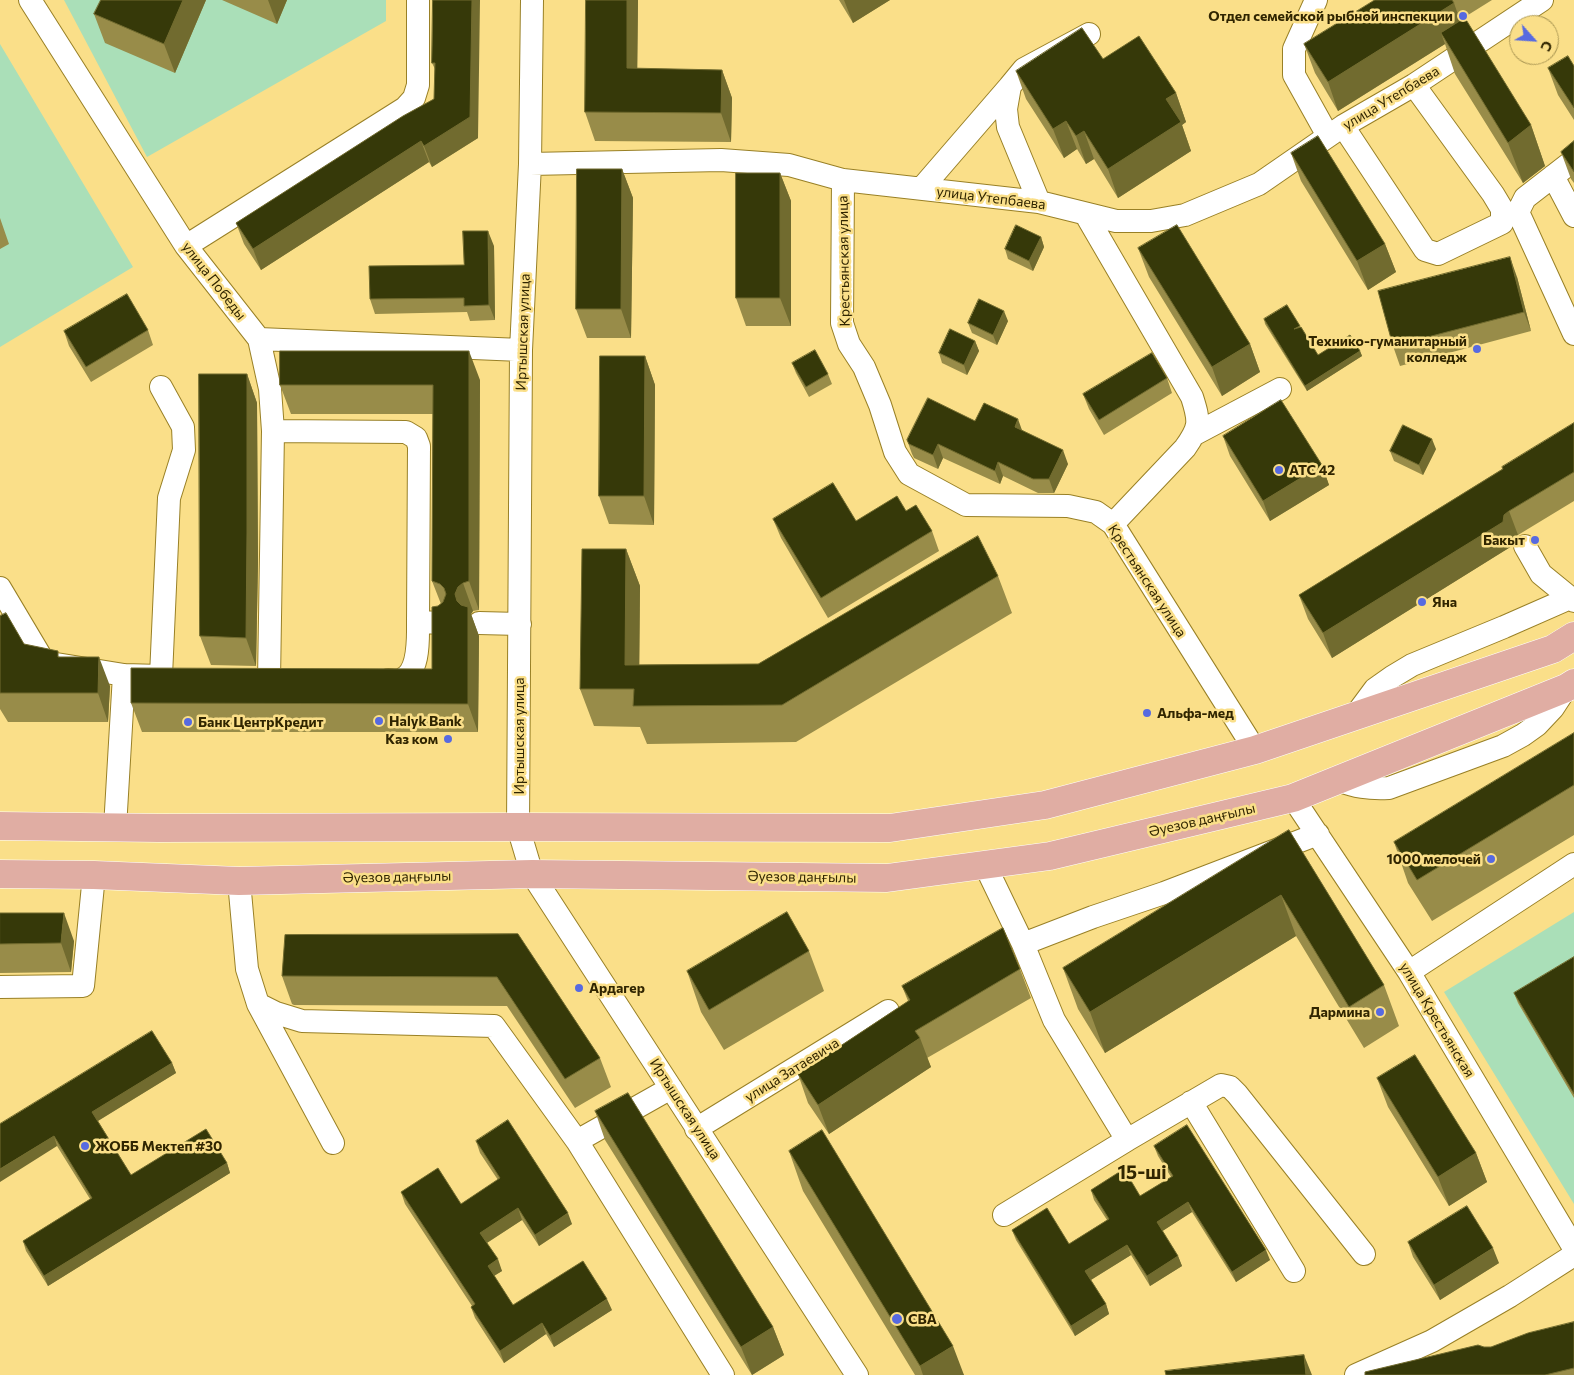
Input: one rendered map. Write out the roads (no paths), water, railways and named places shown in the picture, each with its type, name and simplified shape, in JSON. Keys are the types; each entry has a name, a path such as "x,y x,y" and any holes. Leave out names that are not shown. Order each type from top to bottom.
{"main road":[{"path":"0,826 115,828 518,826 890,828 1045,804 1255,750 1553,649 1574,636"},
{"name":"Әуезов даңғылы","path":"0,874 94,875 239,881 532,874 887,878 1050,856 1293,798 1570,685"}],"street":[{"name":"улица Победы","path":"30,0 186,246 259,339"},
{"path":"186,246 405,108 414,98 418,85 418,0"},
{"name":"Иртышская улица","path":"532,0 530,164 521,350 518,826 532,874 671,1088 850,1372"},
{"path":"1316,0 1294,49 1294,75 1425,250 1438,254 1510,218 1525,198 1574,160"},
{"name":"улица Утепбаева","path":"530,164 721,160 789,165 843,180 1039,202 1116,221 1151,221 1185,215 1259,184 1336,131 1414,86 1542,0"},
{"path":"921,189 1024,70 1089,34"},
{"path":"1010,86 1006,109 1008,127 1039,202"},
{"path":"1414,86 1510,218 1574,334"},
{"path":"1553,176 1574,216"},
{"name":"Крестьянская улица","path":"843,180 842,323 849,344 864,367 880,405 895,452 909,474 966,505 1068,506 1096,512 1113,524 1255,750"},
{"path":"1086,215 1192,398 1198,416 1195,434 1185,448 1113,524"},
{"path":"269,680 273,431 270,389 259,339 521,350"},
{"path":"0,588 44,662 124,675 171,676 169,498 184,450 183,428 161,387"},
{"path":"1195,434 1280,389"},
{"path":"273,431 406,432 416,438 419,446 418,652 409,674 399,680 371,680"},
{"path":"1355,716 1375,689 1392,676 1412,665 1572,600 1541,574 1525,546"},
{"path":"418,622 443,623"},
{"path":"479,624 520,624"},
{"path":"115,828 124,675"},
{"name":"улица Крестьянская","path":"1293,798 1409,972 1574,1248"},
{"path":"1023,944 1318,834"},
{"path":"1409,972 1574,864"},
{"path":"985,865 1023,944 1054,1020 1127,1140"},
{"path":"0,987 83,986 94,875"},
{"path":"239,881 247,968 258,1004 333,1143"},
{"path":"258,1004 276,1014 302,1021 494,1026 577,1141 723,1375"},
{"name":"улица Затаевича","path":"696,1129 888,1010"},
{"path":"1004,1215 1221,1085 1230,1087 1237,1094 1364,1254"},
{"path":"577,1141 671,1088"},
{"path":"1191,1102 1294,1272"},
{"path":"1356,1375 1432,1341 1510,1296 1574,1254"}],"place":[{"name":"Отдел семейской рыбной инспекции","path":"1463,16"},
{"name":"Технико-гуманитарный колледж","path":"1477,349"},
{"name":"АТС 42","path":"1279,470"},
{"name":"Бакыт","path":"1535,540"},
{"name":"Яна","path":"1422,602"},
{"name":"Альфа-мед","path":"1147,713"},
{"name":"Halyk Bank","path":"379,721"},
{"name":"Банк ЦентрКредит","path":"188,722"},
{"name":"Каз ком","path":"448,739"},
{"name":"1000 мелочей","path":"1491,859"},
{"name":"Ардагер","path":"579,988"},
{"name":"Дармина","path":"1380,1012"},
{"name":"ЖОББ Мектеп #30","path":"85,1146"},
{"name":"СВА","path":"897,1319"}],"district":[{"name":"15-ші","path":"1142,1173"}]}
